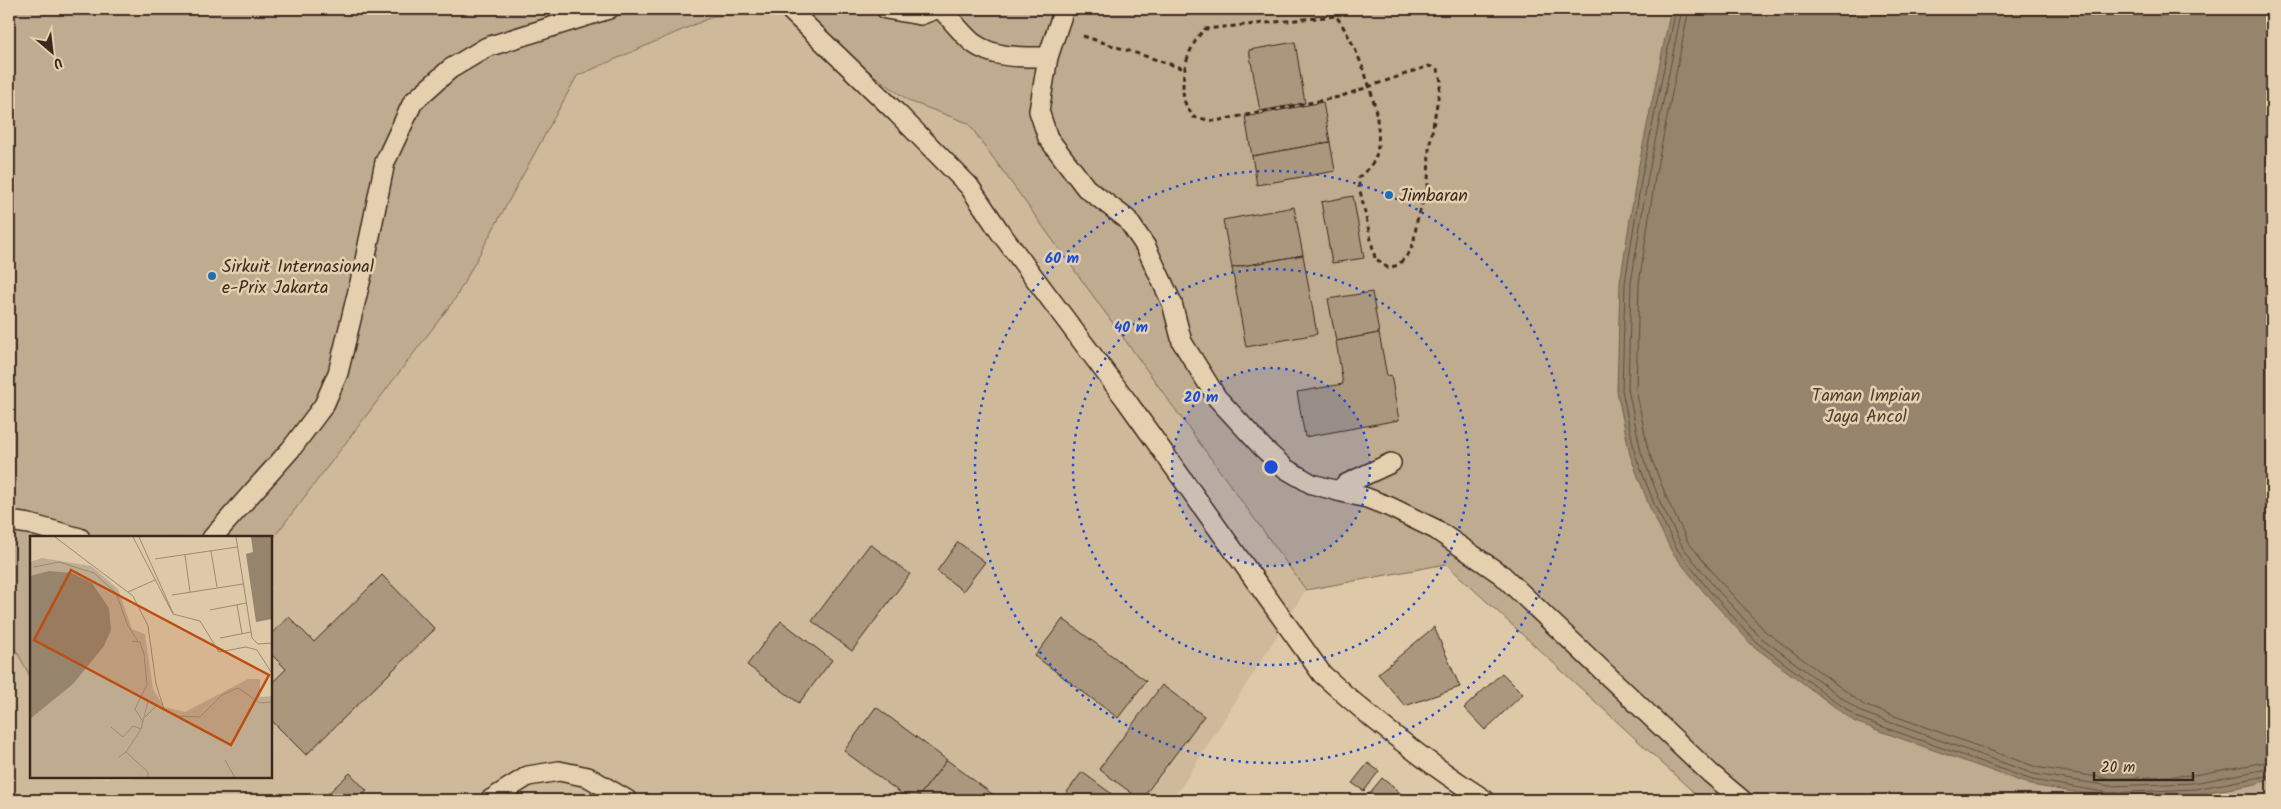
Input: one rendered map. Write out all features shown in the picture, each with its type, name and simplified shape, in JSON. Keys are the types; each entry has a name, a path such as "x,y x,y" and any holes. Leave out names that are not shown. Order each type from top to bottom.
{"lane":[{"path":"214,536 291,449 324,405 338,373 385,162 413,102 450,69 487,47 609,9"},
{"path":"788,9 897,113 969,186 1000,232 1126,400 1322,674 1361,710 1428,763 1485,800"},
{"path":"886,9 920,15 936,9"},
{"path":"942,9 973,43 989,52 1006,56 1048,57"},
{"path":"1064,9 1048,57 1039,111 1048,138 1086,188 1127,219 1146,246 1172,303 1182,342 1217,398 1263,448 1286,469 1312,484 1367,498 1435,529 1502,575 1703,767 1742,800"},
{"path":"1338,491 1346,484 1391,464"},
{"path":"9,521 29,524 73,536"},
{"path":"490,800 528,776 559,771 588,777 627,800"}],"path":[{"path":"1371,87 1345,29 1336,16 1205,30 1196,38 1185,69 1184,99 1193,116 1215,121 1339,97 1371,87 1429,66 1438,70 1441,81 1429,149 1428,184 1417,221 1414,240 1410,252 1398,265 1388,268 1375,258 1359,186 1359,177 1369,169 1376,156 1378,134 1371,87"},
{"path":"1058,28 1185,69"}],"shaded area":[{"path":"1553,9 1412,571 1306,590 1173,800 9,800 9,637 30,676 30,779 272,779 272,540 455,299 577,76 714,16 788,13"}],"green space":[{"name":"Taman Impian Jaya Ancol","path":"9,9 2272,9 2272,800 1702,800 1446,564 1306,590 968,123 909,101 789,13 714,16 577,76 455,299 272,540 272,536 30,536 30,676 9,637"}],"water":[{"path":"1671,9 2272,9 2272,779 2252,785 2196,794 2110,798 2031,785 1855,722 1752,645 1704,592 1672,552 1650,508 1630,455 1617,391 1620,283 1637,174"}],"building":[{"path":"1295,42 1305,103 1260,111 1249,50"},
{"path":"1323,102 1330,142 1252,156 1245,117"},
{"path":"1330,142 1335,171 1257,185 1252,156"},
{"path":"1353,196 1364,258 1332,263 1321,202"},
{"path":"1294,207 1303,255 1232,268 1223,220"},
{"path":"1303,255 1317,334 1246,347 1232,268"},
{"path":"1372,292 1379,333 1336,341 1328,299"},
{"path":"1379,333 1387,376 1391,375 1399,420 1305,437 1297,392 1343,384 1336,341"},
{"path":"958,542 985,562 963,591 937,571"},
{"path":"870,544 910,574 852,651 812,621"},
{"path":"382,575 435,629 306,755 272,721 272,683 286,669 272,655 272,633 289,617 314,642"},
{"path":"1063,619 1146,681 1118,718 1035,656"},
{"path":"781,621 832,660 799,703 747,665"},
{"path":"1434,627 1460,687 1405,706 1378,674"},
{"path":"1502,673 1523,694 1485,730 1464,708"},
{"path":"1162,685 1204,716 1141,800 1099,769"},
{"path":"876,707 947,760 916,800 910,800 844,751"},
{"path":"947,760 1000,800 916,800"},
{"path":"1368,763 1379,771 1364,791 1352,783"},
{"path":"1082,772 1120,800 1061,800"},
{"path":"350,773 367,791 357,800 321,800"},
{"path":"1382,778 1404,796 1401,800 1364,800"}],"place":[{"name":"Jimbaran","path":"1389,195"},
{"name":"Sirkuit Internasional e-Prix Jakarta","path":"212,276"}]}
